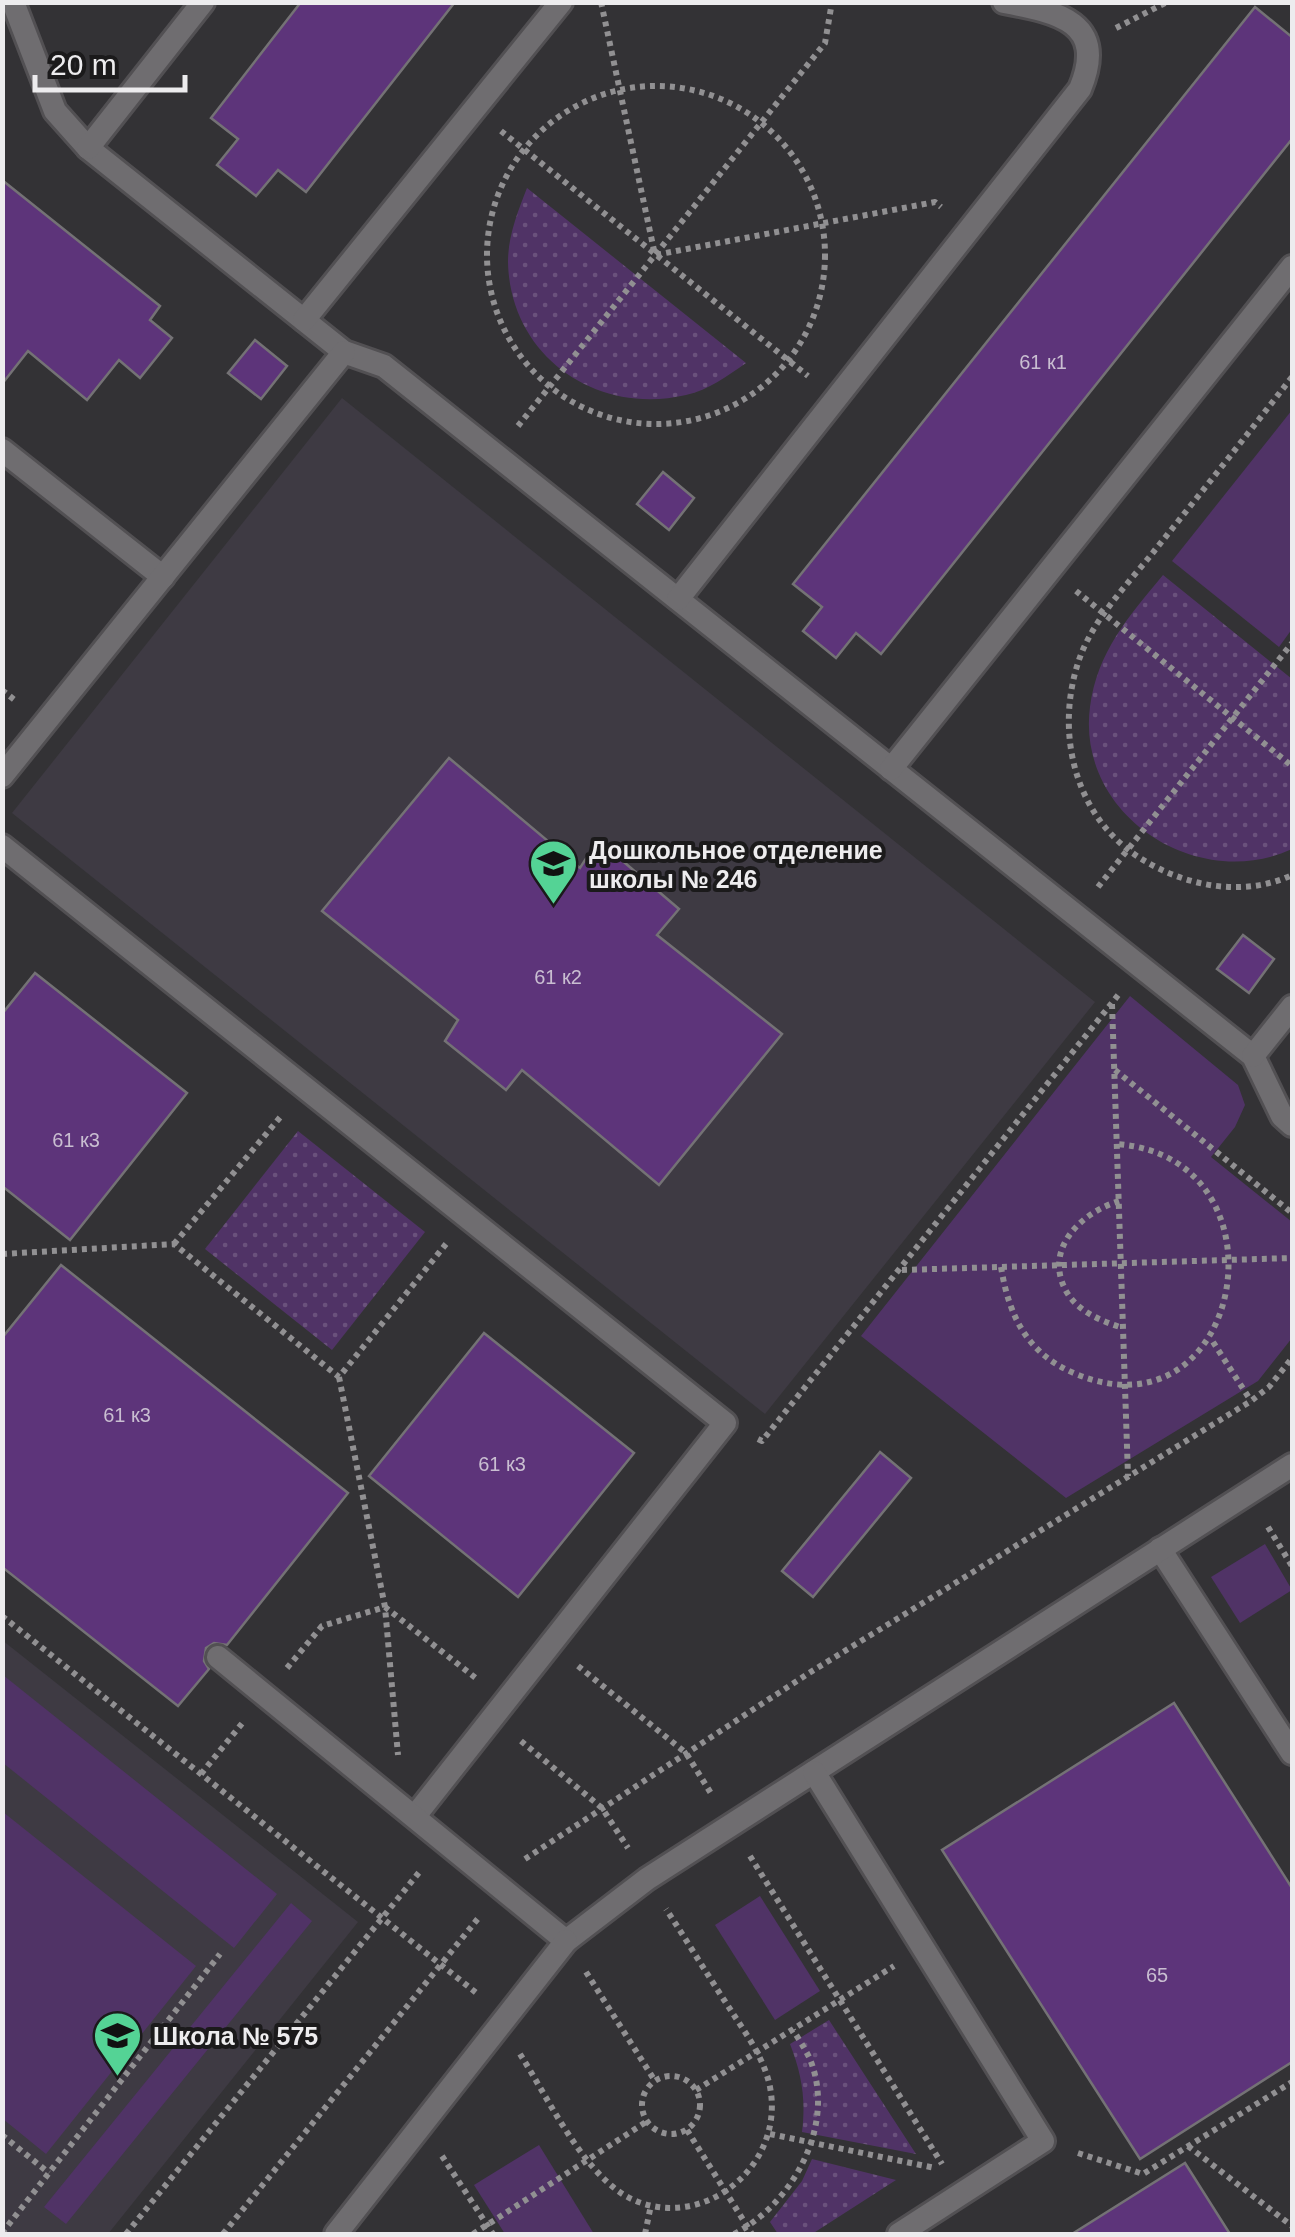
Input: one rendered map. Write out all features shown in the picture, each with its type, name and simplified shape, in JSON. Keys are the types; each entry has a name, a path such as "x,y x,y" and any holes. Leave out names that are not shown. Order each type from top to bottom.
{"lane":[{"path":"14,2 54,111 88,148 344,352 384,366 1253,1056 1282,1116 1292,1125"},
{"path":"88,148 203,2"},
{"path":"304,320 560,2"},
{"path":"678,600 1080,89 1090,64 1088,42 1070,22 1044,9 1004,2"},
{"path":"891,769 1292,267"},
{"path":"2,776 344,352"},
{"path":"2,450 164,577"},
{"path":"2,846 725,1423 499,1710 409,1811"},
{"path":"1253,1056 1292,1007"},
{"path":"336,2234 566,1941 647,1879 1292,1464"},
{"path":"1160,1549 1292,1753"},
{"path":"218,1657 566,1941"},
{"path":"814,1772 1043,2141 899,2234"}],"path":[{"path":"601,2 655,254"},
{"path":"495,454 825,42 832,2"},
{"path":"1088,42 1168,2"},
{"path":"653,85 692,88 728,101 761,121 790,150 811,185 823,224 826,262 820,299 807,333 789,361 767,384 722,412 678,424 630,423 585,410 549,387 524,362 500,324 487,280 487,232 501,184 522,149 546,124 579,103 618,90 653,85"},
{"path":"474,110 836,399"},
{"path":"655,254 934,202 968,230"},
{"path":"1292,377 1104,614 1078,660 1068,708 1070,752 1080,790 1103,826 1127,850 1157,869 1202,886 1246,886 1292,875"},
{"path":"1050,570 1292,766"},
{"path":"1075,916 1292,644"},
{"path":"725,1423 762,1441 1140,967"},
{"path":"1112,1003 1128,1478"},
{"path":"1114,1069 1292,1213"},
{"path":"174,1244 305,1088"},
{"path":"1117,1144 1149,1146 1179,1158 1208,1179 1216,1192"},
{"path":"1119,1202 1098,1208 1079,1220 1065,1243 1060,1266 1064,1288 1078,1305 1100,1320 1123,1328"},
{"path":"339,1377 468,1218"},
{"path":"2,1254 174,1244 339,1377 384,1607 409,1811"},
{"path":"1240,1245 1240,1275"},
{"path":"900,1270 1292,1258"},
{"path":"1001,1267 1006,1301 1019,1328 1039,1353 1094,1381 1125,1384 1155,1380 1182,1369 1221,1330"},
{"path":"1213,1342 1251,1400"},
{"path":"223,2234 530,1854 809,1673 1251,1400 1269,1387 1292,1358"},
{"path":"1268,1527 1292,1566"},
{"path":"201,1774 322,1626 384,1607"},
{"path":"384,1607 602,1808 630,1851"},
{"path":"2,1616 484,1999 605,2181 627,2198 651,2206 692,2206 726,2193 744,2179 770,2134 773,2110 769,2084 757,2052 667,1910"},
{"path":"551,1644 686,1754 714,1798"},
{"path":"127,2234 446,1840"},
{"path":"750,1857 946,2170 770,2134"},
{"path":"566,1941 655,2081"},
{"path":"696,2090 925,1947"},
{"path":"2,2233 220,1954"},
{"path":"734,2234 750,2231 788,2189 810,2142 816,2089 810,2058 793,2030"},
{"path":"663,2077 682,2078 696,2090 700,2098 698,2116 687,2130 679,2134 660,2133 646,2122 643,2095 655,2081 663,2077"},
{"path":"1043,2141 1143,2174 1292,2082"},
{"path":"474,2234 646,2122"},
{"path":"422,2126 493,2234"},
{"path":"687,2130 750,2231"},
{"path":"2,2135 50,2172"},
{"path":"1188,2146 1292,2226"},
{"path":"645,2234 651,2206"}],"shaded area":[{"path":"527,188 746,363 702,390 653,399 620,396 591,387 564,372 541,351 524,325 513,296 508,262 510,243"},
{"name":"Дошкольное отделение школы № 246","path":"342,398 1095,1002 765,1414 12,813"},
{"path":"1292,410 1292,629 1279,647 1172,561"},
{"path":"1163,575 1292,679 1292,849 1255,860 1218,861 1183,852 1150,835 1123,811 1102,781 1091,746 1094,687 1116,636"},
{"path":"1130,996 1238,1085 1245,1105 1235,1127 1211,1157 1292,1222 1292,1338 1258,1381 1066,1498 861,1336"},
{"path":"298,1131 425,1232 332,1350 205,1249"},
{"path":"1265,1544 1292,1590 1240,1623 1211,1577"},
{"name":"Школа № 575","path":"2,1640 358,1922 108,2234 3,2234"},
{"path":"3,1675 277,1894 234,1948 3,1763"},
{"path":"3,1812 196,1966 46,2154 3,2119"},
{"path":"760,1896 820,1991 775,2020 715,1925"},
{"path":"291,1903 312,1921 66,2224 44,2207"},
{"path":"829,2020 916,2154 802,2132 802,2087 790,2044"},
{"path":"539,2145 594,2234 505,2234 474,2185"},
{"path":"812,2159 896,2180 812,2234 778,2234 770,2222 802,2181"}],"building":[{"path":"301,2 455,2 306,192 278,170 256,196 217,165 238,139 211,118"},
{"path":"1255,7 1292,37 1292,139 881,654 856,633 836,658 803,631 822,607 793,584"},
{"path":"2,180 160,306 150,320 172,338 140,378 119,360 87,400 28,351 2,384"},
{"path":"255,340 287,366 261,399 228,373"},
{"path":"663,472 694,498 669,530 637,504"},
{"path":"449,758 580,868 598,840 679,909 657,935 782,1034 659,1185 522,1070 506,1090 445,1041 458,1020 322,911"},
{"path":"1243,935 1274,959 1249,993 1217,969"},
{"path":"35,973 187,1093 70,1240 2,1186 2,1014"},
{"path":"61,1265 348,1493 227,1645 214,1643 206,1648 204,1661 209,1669 178,1706 2,1567 2,1338"},
{"path":"484,1333 634,1453 518,1597 369,1476"},
{"path":"880,1452 911,1478 813,1597 782,1571"},
{"path":"1174,1703 1292,1888 1292,2062 1140,2159 942,1850"},
{"path":"1185,2163 1230,2234 1072,2234"}],"place":[{"name":"Дошкольное отделение школы № 246","path":"554,906"},
{"name":"Школа № 575","path":"118,2078"}]}
